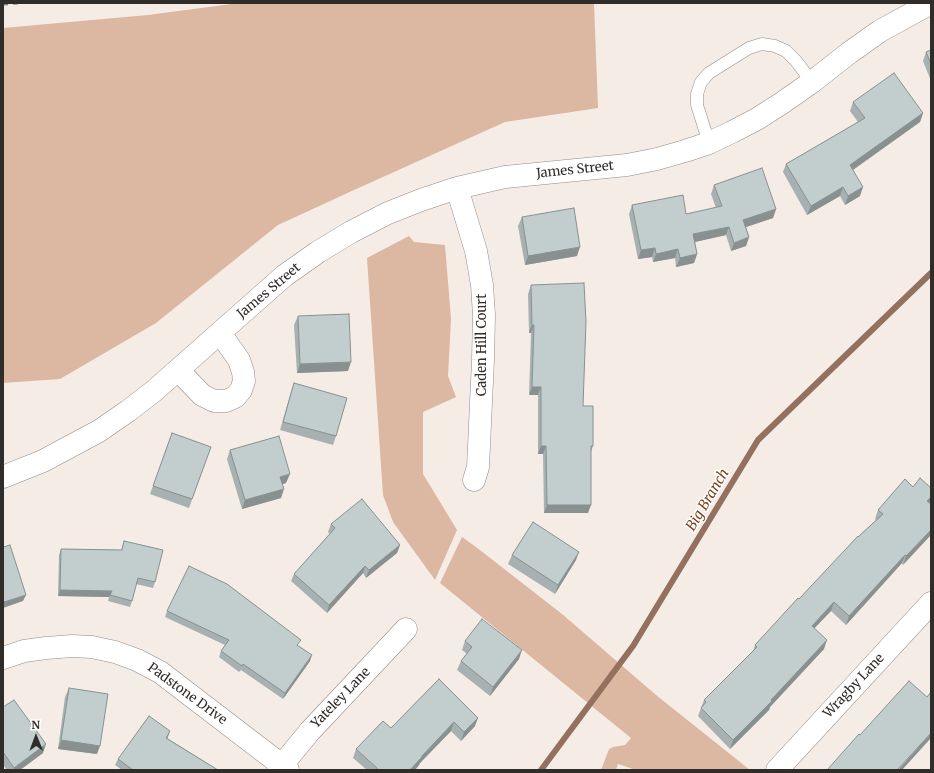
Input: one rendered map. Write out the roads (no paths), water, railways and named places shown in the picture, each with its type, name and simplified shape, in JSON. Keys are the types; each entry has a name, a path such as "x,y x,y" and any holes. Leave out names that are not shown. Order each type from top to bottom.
{"street":[{"name":"James Street","path":"3,477 43,461 98,431 128,411 154,391 284,276 318,252 351,232 388,213 458,188 505,178 627,165 657,159 709,142 757,119 812,82 849,52 880,31 931,3"},
{"name":"Caden Hill Court","path":"458,188 476,251 482,285 484,315 478,467 474,480"},
{"path":"178,370 202,395 214,402 226,401 235,397 241,390 244,381 243,372 239,360 220,333"},
{"name":"Wragby Lane","path":"777,770 931,602"},
{"name":"Yateley Lane","path":"283,768 310,731 406,629"},
{"name":"Padstone Drive","path":"3,658 24,651 72,646 92,647 115,652 137,660 160,672 283,768"}],"lane":[{"path":"709,142 697,105 696,94 701,82 709,73 749,48 762,44 775,46 786,51 796,61 812,82"}],"waterway":[{"name":"Big Branch","path":"541,770 633,646 758,440 931,273"}],"railway":[{"path":"3,4 18,3"}]}
